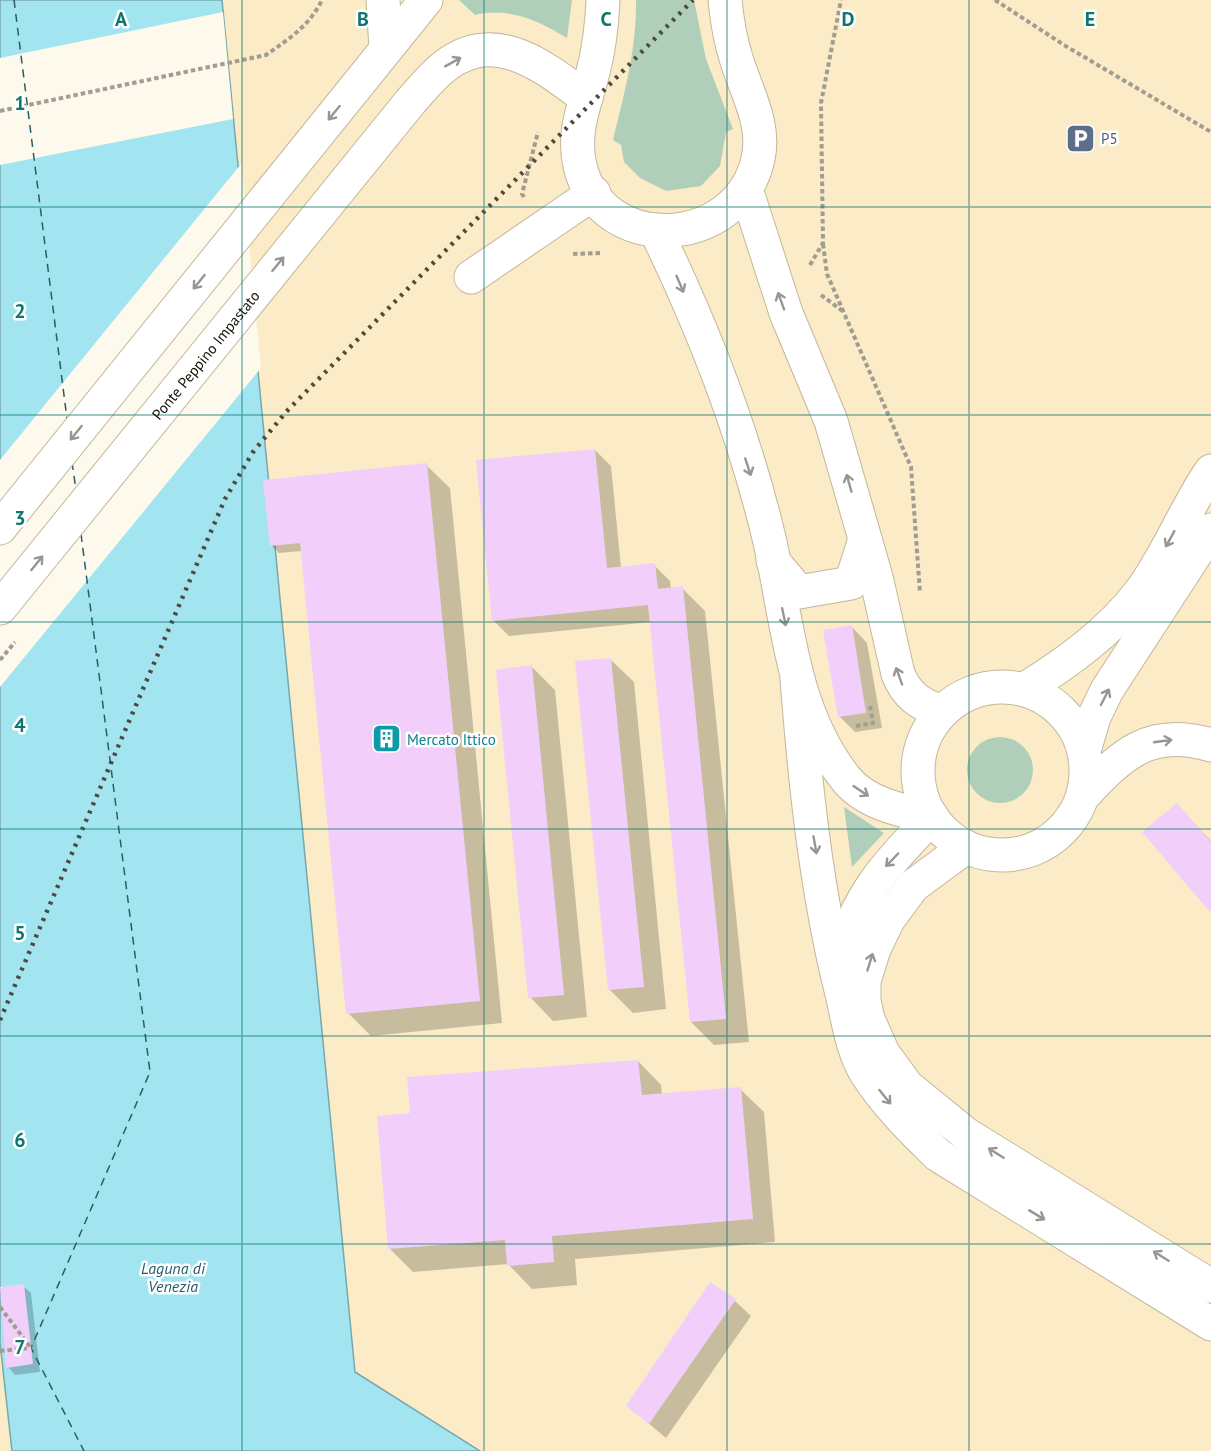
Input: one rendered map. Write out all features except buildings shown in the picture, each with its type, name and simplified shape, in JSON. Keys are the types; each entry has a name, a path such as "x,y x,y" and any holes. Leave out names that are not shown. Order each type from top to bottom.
{"street":[{"path":"379,58 382,0"},
{"path":"0,528 426,0"},
{"path":"603,0 599,48 577,132 581,168 594,193 611,213 624,221 656,231 687,230 713,220 728,210 746,189 758,159 759,128 736,57 725,0"},
{"name":"Ponte Peppino Impastato","path":"0,608 411,101 440,69 469,53 489,49 510,51 535,60 586,98"},
{"path":"746,189 782,304 831,421 866,539 893,659 904,689 923,705 941,712"},
{"path":"471,277 594,193"},
{"path":"656,231 683,291 728,405 754,485 772,560 796,680 805,787 836,970 855,1047 866,1073 914,1132 938,1155 1211,1324"},
{"path":"1025,689 1079,652 1117,619 1142,589 1206,491"},
{"path":"772,560 799,592 851,583 866,539"},
{"path":"1084,751 1094,717 1107,690 1205,550"},
{"path":"796,680 827,750 848,782 864,794 896,809 932,817"},
{"path":"1083,796 1087,766 1080,737 1063,712 1052,702 1025,689 1006,686 971,692 941,712 922,744 918,763 918,782 932,817 941,829 966,847 993,855 1014,854 1048,842 1069,822 1083,796 1113,763 1131,750 1170,739 1211,745"},
{"path":"836,970 846,933 867,891 932,817"},
{"path":"966,847 913,886 888,920 874,949 864,981 864,1001 868,1019 883,1053 907,1086 966,1134 1211,1287"}],"path":[{"path":"0,111 266,55 294,36 314,16 322,0"},
{"path":"995,0 1064,45 1211,132"},
{"path":"819,294 846,314"},
{"path":"0,1307 31,1348 0,1351"}],"shaded area":[{"path":"222,0 1211,0 1211,1451 480,1451 355,1372"},
{"path":"0,1343 12,1451 0,1451"}],"green space":[{"path":"459,0 572,0 567,38 534,21 512,14 475,15"},
{"path":"636,0 694,0 706,59 733,129 726,132 720,166 701,186 666,191 640,178 624,162 621,145 613,140 632,53"},
{"path":"1000,737 1013,740 1023,747 1030,757 1033,770 1030,783 1023,793 1013,800 1000,803 987,800 977,793 970,783 967,770 970,757 977,747 987,740"},
{"path":"844,807 884,833 852,867"}],"water":[{"name":"Laguna di Venezia","path":"0,0 222,0 355,1372 480,1451 12,1451 0,1343"}],"pier":[{"path":"223,12 233,119 0,165 0,58"},
{"path":"241,164 261,368 0,687 0,460"}],"ferry route":[{"path":"14,0 67,419"},
{"path":"72,462 76,490"},
{"path":"81,534 150,1072 31,1348 84,1451"}],"railway":[{"path":"0,1020 225,499 253,452 286,412 693,0"}],"place":[{"name":"P5","path":"1080,138"},
{"name":"Mercato Ittico","path":"386,739"}]}
